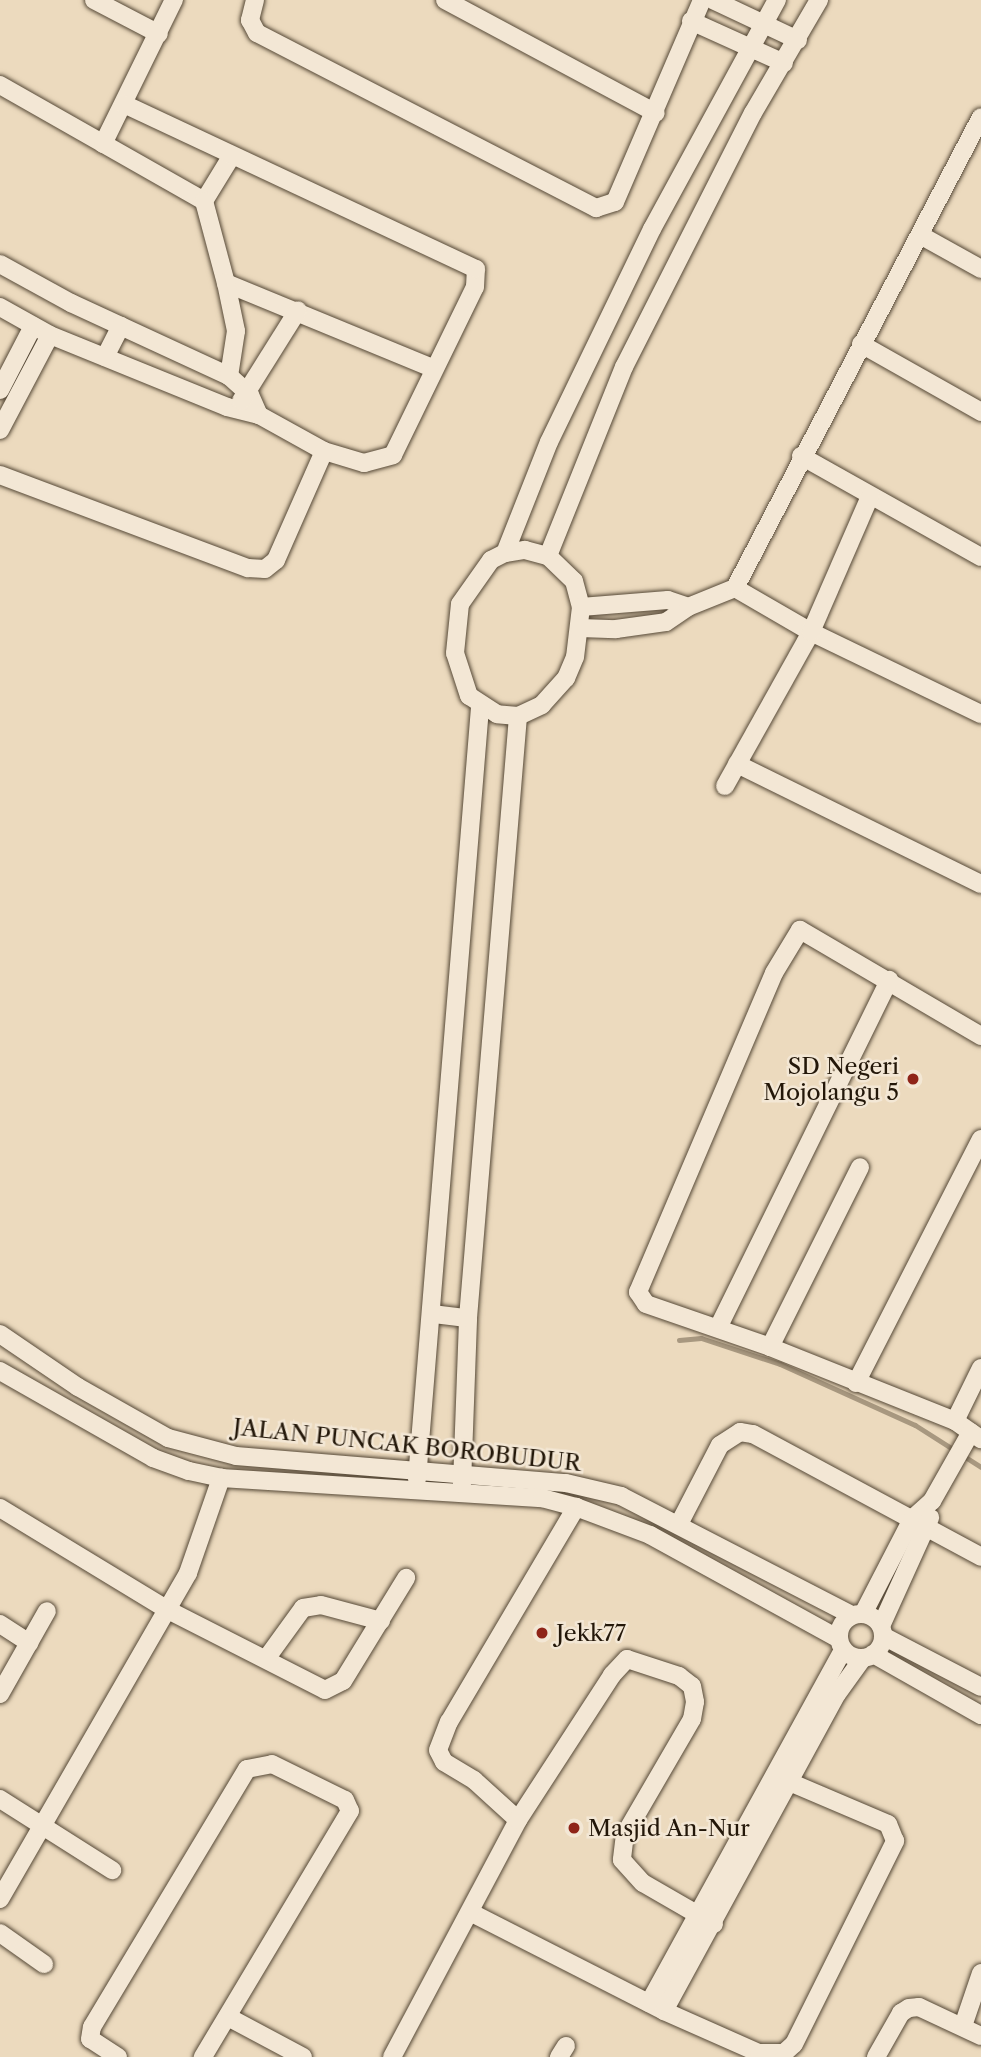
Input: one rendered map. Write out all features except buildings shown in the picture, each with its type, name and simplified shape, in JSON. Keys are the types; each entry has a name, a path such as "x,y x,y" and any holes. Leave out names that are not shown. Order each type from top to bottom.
{"street":[{"path":"94,0 159,34"},
{"path":"103,144 174,0"},
{"path":"255,0 250,20 257,33 596,208 615,202 656,113 702,0"},
{"path":"445,0 656,113"},
{"path":"713,0 798,40"},
{"path":"505,553 580,379 652,229 777,0"},
{"path":"548,556 624,366 753,113 819,0"},
{"path":"691,22 784,64"},
{"path":"0,85 204,201 236,331 229,376"},
{"path":"0,307 50,335 237,410 259,415 324,451 364,463 393,455 432,368 472,294 476,270 231,157 124,104"},
{"path":"580,628 616,629 666,622 688,607 735,588 751,565 801,456 861,344 975,141 981,117"},
{"path":"204,201 231,157"},
{"path":"920,235 981,269"},
{"path":"0,264 121,326 229,376 244,390 259,415"},
{"path":"226,282 432,368"},
{"path":"237,410 244,390 298,310"},
{"path":"0,390 33,326"},
{"path":"105,357 121,326"},
{"path":"0,430 50,335"},
{"path":"861,344 981,412"},
{"path":"0,475 248,568 265,569 276,560 324,451"},
{"path":"801,456 981,557"},
{"path":"725,786 811,632 870,496"},
{"path":"416,1489 433,1314 480,707 462,680 456,630 460,604 474,580 491,560 505,553 525,550 548,556 574,581 581,607 580,628 566,678 542,705 518,716 480,707"},
{"path":"735,588 811,632 981,715"},
{"path":"581,607 668,600 688,607"},
{"path":"461,1493 468,1318 518,716"},
{"path":"737,764 981,884"},
{"path":"706,1919 737,1844 841,1645 841,1625 857,1615 912,1519 932,1501 973,1437 955,1421 770,1347 646,1304 638,1292 774,973 800,930 981,1036"},
{"path":"718,1328 889,980"},
{"path":"856,1383 981,1139"},
{"path":"770,1347 860,1167"},
{"path":"433,1314 468,1318"},
{"name":"JALAN PUNCAK BOROBUDUR","path":"0,1334 78,1387 168,1437 236,1455 566,1483 621,1496 857,1615 882,1631"},
{"path":"955,1421 981,1368"},
{"name":"JALAN PUNCAK BOROBUDUR","path":"0,1371 153,1458 221,1478 542,1499 576,1507 650,1535 841,1645 868,1656"},
{"path":"65,1409 78,1387"},
{"path":"679,1524 720,1445 740,1432 981,1557"},
{"path":"0,1899 188,1573 221,1478"},
{"path":"656,2007 706,1919 754,1853 837,1694 868,1656 882,1631 928,1529 932,1501"},
{"path":"518,1820 474,1780 444,1762 438,1750 449,1722 576,1507"},
{"path":"0,1508 166,1609 266,1659 312,1687 335,1689 381,1621 405,1578"},
{"path":"266,1659 303,1608 321,1605 381,1621"},
{"path":"2,1684 47,1611"},
{"path":"0,1624 29,1643"},
{"path":"882,1631 981,1687"},
{"path":"868,1656 981,1715"},
{"path":"392,2057 472,1913 518,1820 620,1664 627,1659 640,1661 679,1676 692,1686 692,1719 631,1822 621,1848 622,1860 643,1883 706,1919"},
{"path":"118,2057 90,2039 92,2026 247,1769 272,1764 345,1800 350,1811 203,2057"},
{"path":"472,1913 656,2007 759,2053 776,2055 794,2044 895,1837 888,1824 792,1783"},
{"path":"0,1799 112,1870"},
{"path":"737,1844 754,1853"},
{"path":"0,1933 44,1964"},
{"path":"963,2026 981,1973"},
{"path":"876,2057 896,2022 909,2008 919,2007 981,2036"},
{"path":"228,2017 303,2057"}],"waterway":[{"path":"679,1340 701,1338 780,1364 915,1425 981,1467"}],"place":[{"name":"SD Negeri Mojolangu 5","path":"913,1079"},
{"name":"Jekk77","path":"542,1633"},
{"name":"Masjid An-Nur","path":"574,1828"}]}
